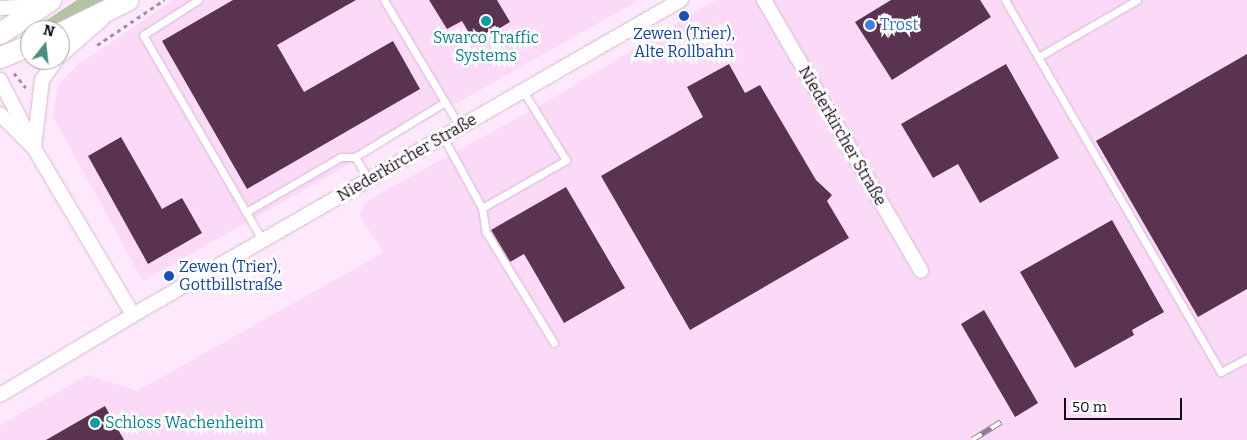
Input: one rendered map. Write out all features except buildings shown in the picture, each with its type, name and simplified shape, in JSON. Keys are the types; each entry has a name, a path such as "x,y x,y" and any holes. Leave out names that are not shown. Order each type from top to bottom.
{"main road":[{"path":"0,33 46,2"},
{"path":"70,28 120,4"},
{"path":"1,56 20,49"}],"street":[{"name":"Niederkircher Straße","path":"0,396 133,315 681,0"},
{"name":"Niederkircher Straße","path":"764,0 921,271"},
{"path":"0,8 46,2"},
{"path":"70,47 120,4"},
{"path":"34,148 38,98 42,80 49,70"},
{"path":"0,80 26,126 34,148 133,315"},
{"path":"0,115 34,148"}],"lane":[{"path":"198,0 142,35 263,241"},
{"path":"384,0 460,127"},
{"path":"1005,0 1040,56 1221,372 1247,358"},
{"path":"1040,56 1137,0"},
{"path":"482,208 566,160 523,91"},
{"path":"246,212 336,159 354,156 445,102"},
{"path":"443,137 482,208 486,232 554,343"},
{"path":"354,156 369,180"}],"path":[{"path":"93,48 164,0"},
{"path":"1,56 32,96 38,98"}],"shaded area":[{"path":"174,0 639,0 143,281 53,116 58,85 79,64"},
{"path":"716,0 1247,0 1247,440 0,440 0,425 88,375 137,391 374,258 383,252 360,216 365,202 546,102"}],"green space":[{"path":"77,0 109,0 69,20 47,20"}],"railway":[{"path":"972,440 1001,422"}],"place":[{"name":"Zewen (Trier), Alte Rollbahn","path":"684,16"},
{"name":"Swarco Traffic Systems","path":"486,21"},
{"name":"Trost","path":"870,25"},
{"name":"Zewen (Trier), Gottbillstraße","path":"169,276"},
{"name":"Schloss Wachenheim","path":"95,423"}]}
